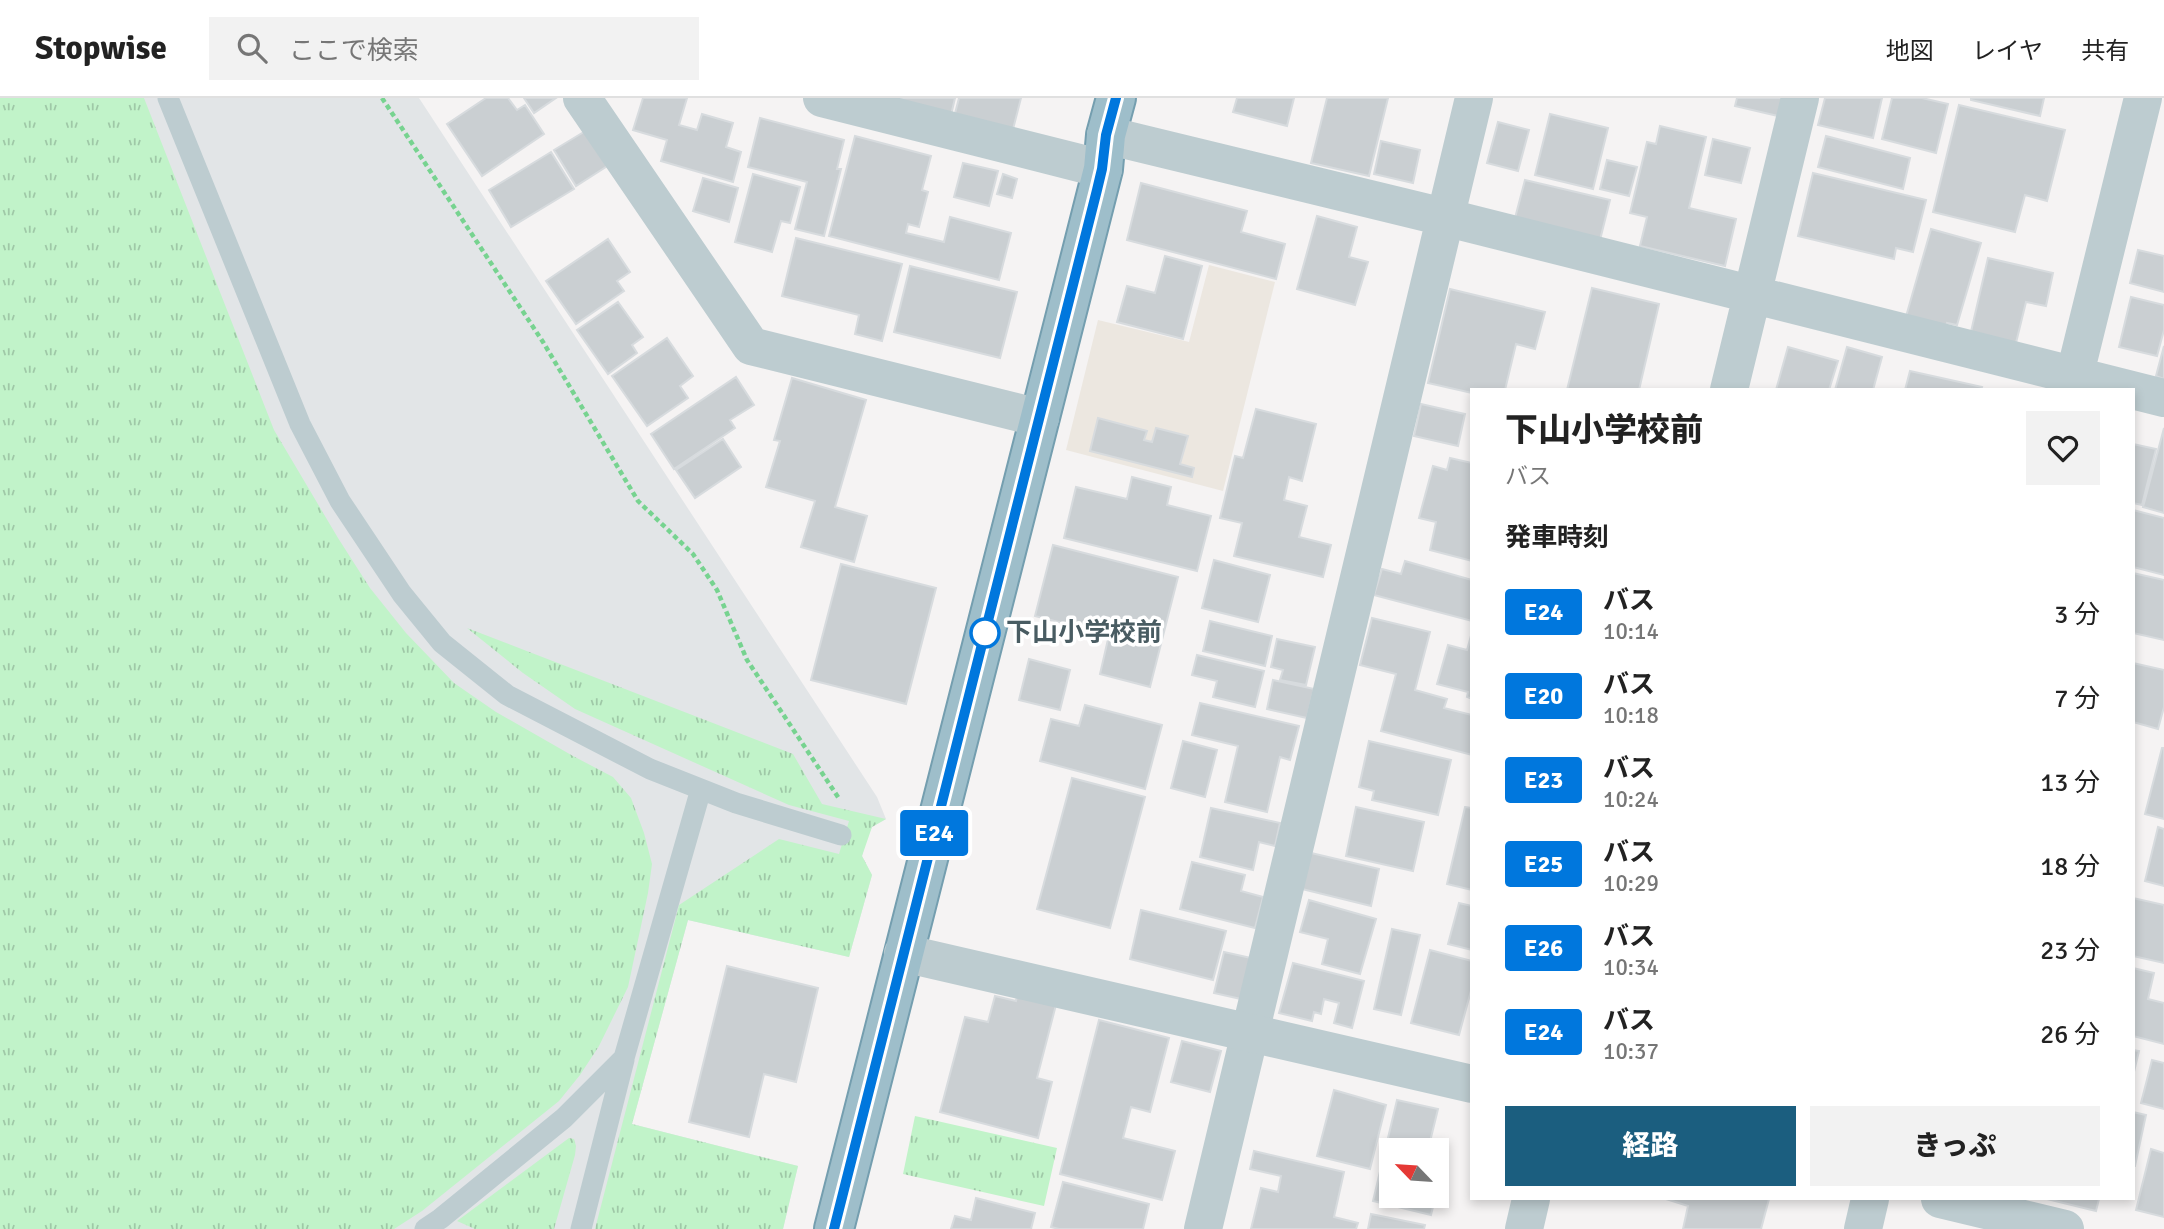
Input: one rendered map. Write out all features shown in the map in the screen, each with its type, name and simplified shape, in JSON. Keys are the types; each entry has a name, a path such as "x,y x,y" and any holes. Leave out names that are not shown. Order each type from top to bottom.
{"highway":[{"path":"834,1229 1040,418 1116,98"}],"street":[{"path":"582,98 751,346 1040,418"},
{"path":"822,98 1444,217 1753,295 2073,383 2103,388"},
{"path":"1203,1229 1474,98"},
{"path":"1730,388 1800,98"},
{"path":"2073,383 2143,98"},
{"path":"2135,393 2164,398"},
{"path":"904,953 1470,1084"},
{"path":"1524,1229 1531,1200"},
{"path":"1863,1229 1871,1200"},
{"path":"1944,1200 2065,1229"}],"lane":[{"path":"168,98 300,424 340,501 402,594 442,643 507,695 650,769 736,803 841,835"},
{"path":"581,1229 624,1058 701,789"},
{"path":"426,1229 564,1118 624,1058"}],"path":[{"path":"382,98 543,342 638,501 693,554 717,590 747,660 844,806 841,835"}],"shaded area":[{"path":"0,98 419,98 877,797 886,819 872,827 862,856 872,875 849,957 688,920 632,1124 798,1166 783,1229 0,1229"},
{"path":"1209,265 1275,282 1223,491 1066,450 1098,320 1189,342"}],"green space":[{"path":"0,98 144,98 274,430 370,588 406,633 454,683 496,712 613,777 631,798 644,833 652,864 648,893 628,987 599,1046 559,1101 422,1211 394,1229 0,1229"},
{"path":"467,628 793,754 822,804 886,819 872,827 862,856 872,875 849,957 688,920 632,1124 798,1166 783,1229 595,1229 679,905 779,839 839,854 849,821 789,805 575,709 523,673"},
{"path":"915,1116 1057,1148 1044,1206 903,1174"},
{"path":"569,1138 574,1139 575,1155 554,1229 475,1229 457,1221"}],"building":[{"path":"486,98 508,98 517,110 525,105 544,134 482,176 447,124"},
{"path":"524,98 556,98 534,113"},
{"path":"643,98 687,98 679,125 697,130 702,114 733,123 726,147 741,152 733,182 661,161 667,140 633,130"},
{"path":"843,98 955,98 949,124"},
{"path":"959,98 1021,98 1011,137 953,121"},
{"path":"1237,98 1294,98 1287,126 1233,112"},
{"path":"1327,98 1388,98 1369,176 1311,163"},
{"path":"1737,98 1783,98 1778,116 1735,106"},
{"path":"1825,98 1882,98 1873,138 1818,125"},
{"path":"1892,98 1922,98 1948,104 1936,153 1882,139"},
{"path":"1971,98 2044,98 2040,116"},
{"path":"1959,105 2065,130 2047,201 2025,195 2015,232 1933,212"},
{"path":"1550,114 1608,128 1593,189 1535,175"},
{"path":"760,118 844,140 837,169 841,169 824,236 795,229 807,182 748,167"},
{"path":"1498,122 1529,130 1518,171 1487,163"},
{"path":"1660,126 1706,137 1689,208 1736,219 1725,266 1640,246 1647,217 1630,213 1647,142 1656,144"},
{"path":"587,130 609,165 576,186 554,150"},
{"path":"855,136 931,156 922,190 928,192 919,227 908,224 906,233 944,242 950,217 1011,233 999,280 829,236"},
{"path":"1826,136 1910,158 1903,189 1818,167"},
{"path":"1713,139 1750,148 1741,183 1705,175"},
{"path":"1381,141 1420,150 1413,183 1374,174"},
{"path":"551,152 574,189 511,227 489,190"},
{"path":"1607,160 1637,167 1629,196 1600,189"},
{"path":"963,163 998,171 989,206 954,197"},
{"path":"1813,173 1926,200 1913,252 1896,248 1894,259 1798,236"},
{"path":"753,174 800,187 790,223 781,221 772,252 735,242"},
{"path":"1003,174 1017,179 1012,198 997,194"},
{"path":"703,178 738,188 729,222 693,211"},
{"path":"1525,180 1610,200 1600,240 1515,218"},
{"path":"1141,183 1247,211 1241,232 1285,244 1276,279 1127,240"},
{"path":"1317,216 1357,227 1349,257 1368,262 1355,305 1297,289"},
{"path":"1931,229 1981,243 1957,325 1947,323 1945,331 1905,320"},
{"path":"796,238 902,264 882,341 855,334 859,315 782,296"},
{"path":"608,239 630,272 617,281 624,291 576,324 546,281"},
{"path":"2138,250 2164,256 2164,292 2130,283"},
{"path":"1165,256 1202,266 1183,339 1117,322 1127,286 1155,293"},
{"path":"1988,258 2053,273 2046,306 2026,302 2015,347 1970,336"},
{"path":"910,266 1017,292 1000,358 894,332"},
{"path":"1592,288 1659,304 1639,388 1567,388"},
{"path":"1450,289 1545,312 1535,349 1516,344 1505,388 1470,388 1470,393 1428,383"},
{"path":"2131,297 2164,305 2164,330 2157,356 2119,347"},
{"path":"618,302 643,337 632,345 637,353 608,374 577,330"},
{"path":"667,338 693,376 680,386 688,398 647,426 612,376"},
{"path":"2164,346 2164,379 2156,376"},
{"path":"1788,347 1838,361 1830,388 1777,388"},
{"path":"1847,347 1882,357 1874,388 1836,388"},
{"path":"1910,371 1982,387 1982,388 1906,388"},
{"path":"736,377 754,405 730,420 735,428 674,469 651,434"},
{"path":"792,378 866,400 835,507 867,516 854,562 801,547 815,501 766,487 780,441 774,440"},
{"path":"1421,404 1465,414 1458,446 1414,436"},
{"path":"1256,409 1316,424 1302,481 1289,477 1284,500 1307,506 1299,537 1331,545 1323,577 1234,556 1242,523 1220,518 1235,456 1243,458"},
{"path":"1098,418 1147,431 1144,440 1152,442 1156,428 1188,436 1180,464 1194,468 1192,477 1090,451"},
{"path":"2164,428 2164,513 2143,507"},
{"path":"723,439 741,467 695,498 676,470"},
{"path":"2135,444 2156,449 2142,505 2135,503"},
{"path":"1450,458 1470,463 1470,560 1430,550 1436,522 1419,518 1433,466 1447,470"},
{"path":"1132,477 1171,487 1167,505 1211,516 1197,571 1064,538 1076,487 1127,499"},
{"path":"2135,511 2164,518 2164,575 2135,568"},
{"path":"1053,545 1178,577 1150,687 1100,674 1109,635 1035,616"},
{"path":"1214,560 1270,575 1258,622 1202,608"},
{"path":"1405,561 1470,579 1470,620 1374,595 1382,569 1401,574"},
{"path":"841,564 936,588 906,704 811,680"},
{"path":"2135,573 2164,580 2164,640 2135,633"},
{"path":"1372,618 1430,632 1415,690 1447,699 1444,708 1470,714 1470,754 1381,731 1396,674 1360,665"},
{"path":"1210,621 1272,636 1265,666 1203,651"},
{"path":"1277,639 1315,647 1306,685 1280,680 1283,670 1271,667"},
{"path":"1470,639 1470,698 1467,697 1468,692 1437,684 1448,645 1467,650"},
{"path":"1197,655 1264,671 1255,707 1213,697 1217,681 1192,675"},
{"path":"1029,659 1070,670 1060,710 1019,700"},
{"path":"2135,663 2164,670 2164,707 2158,729 2135,723"},
{"path":"1273,680 1314,689 1307,718 1267,709"},
{"path":"1200,703 1299,726 1290,760 1280,757 1267,812 1225,802 1238,746 1192,735"},
{"path":"1085,705 1162,725 1145,789 1040,761 1051,719 1079,726"},
{"path":"1183,741 1217,750 1205,797 1171,788"},
{"path":"1369,741 1451,760 1438,815 1372,800 1374,791 1359,787"},
{"path":"2164,748 2164,819 2145,814"},
{"path":"1072,778 1145,797 1110,928 1037,909"},
{"path":"1356,807 1424,822 1413,871 1346,856"},
{"path":"1465,807 1470,808 1470,890 1447,884"},
{"path":"1211,808 1280,823 1275,846 1259,842 1253,870 1200,857"},
{"path":"2158,827 2164,829 2164,886 2145,881"},
{"path":"1307,852 1379,869 1371,906 1298,888"},
{"path":"1192,862 1245,875 1241,891 1263,897 1255,928 1180,909"},
{"path":"2135,898 2164,905 2164,963 2135,956"},
{"path":"1309,900 1376,919 1360,974 1322,964 1328,939 1300,932"},
{"path":"1459,903 1470,906 1470,950 1448,944"},
{"path":"1141,910 1226,931 1213,980 1130,959"},
{"path":"1392,929 1420,935 1401,1015 1374,1009"},
{"path":"1430,950 1470,960 1470,994 1459,1035 1411,1023"},
{"path":"1224,952 1251,958 1241,999 1214,993"},
{"path":"1293,963 1364,981 1352,1028 1334,1023 1339,1003 1324,999 1321,1014 1314,1012 1312,1021 1279,1013"},
{"path":"727,966 818,988 796,1082 764,1074 749,1137 689,1122"},
{"path":"2135,968 2154,973 2148,999 2164,1003 2164,1044 2135,1037"},
{"path":"1019,987 1058,997 1037,1078 1052,1082 1038,1138 940,1112 965,1017 988,1022 995,996 1016,1001"},
{"path":"1099,1020 1169,1038 1150,1112 1131,1107 1123,1138 1175,1151 1162,1200 1060,1174"},
{"path":"1182,1041 1221,1051 1210,1092 1171,1082"},
{"path":"2135,1050 2139,1051 2135,1068"},
{"path":"2152,1060 2164,1063 2164,1109 2141,1103"},
{"path":"1334,1090 1386,1105 1370,1169 1317,1156"},
{"path":"1397,1100 1438,1109 1431,1138 1388,1138"},
{"path":"2135,1112 2146,1115 2135,1166"},
{"path":"2151,1149 2164,1153 2164,1217 2136,1210"},
{"path":"1254,1151 1344,1172 1334,1217 1358,1223 1356,1229 1251,1229 1261,1188 1278,1192 1281,1176 1250,1169"},
{"path":"1379,1176 1379,1202 1373,1201"},
{"path":"1063,1182 1149,1204 1143,1229 1051,1227"},
{"path":"976,1198 1035,1213 1031,1229 951,1229 955,1216 971,1220"},
{"path":"1669,1200 1769,1200 1761,1229 1683,1229 1688,1206"},
{"path":"2051,1200 2099,1200 2096,1211"},
{"path":"1402,1208 1433,1208 1431,1215"},
{"path":"1371,1214 1425,1225 1424,1229 1368,1229"}],"bus line":[{"name":"E24","path":"834,1229 1097,190 1106,135 1116,98"}],"place":[{"name":"下山小学校前","path":"985,633"}]}
